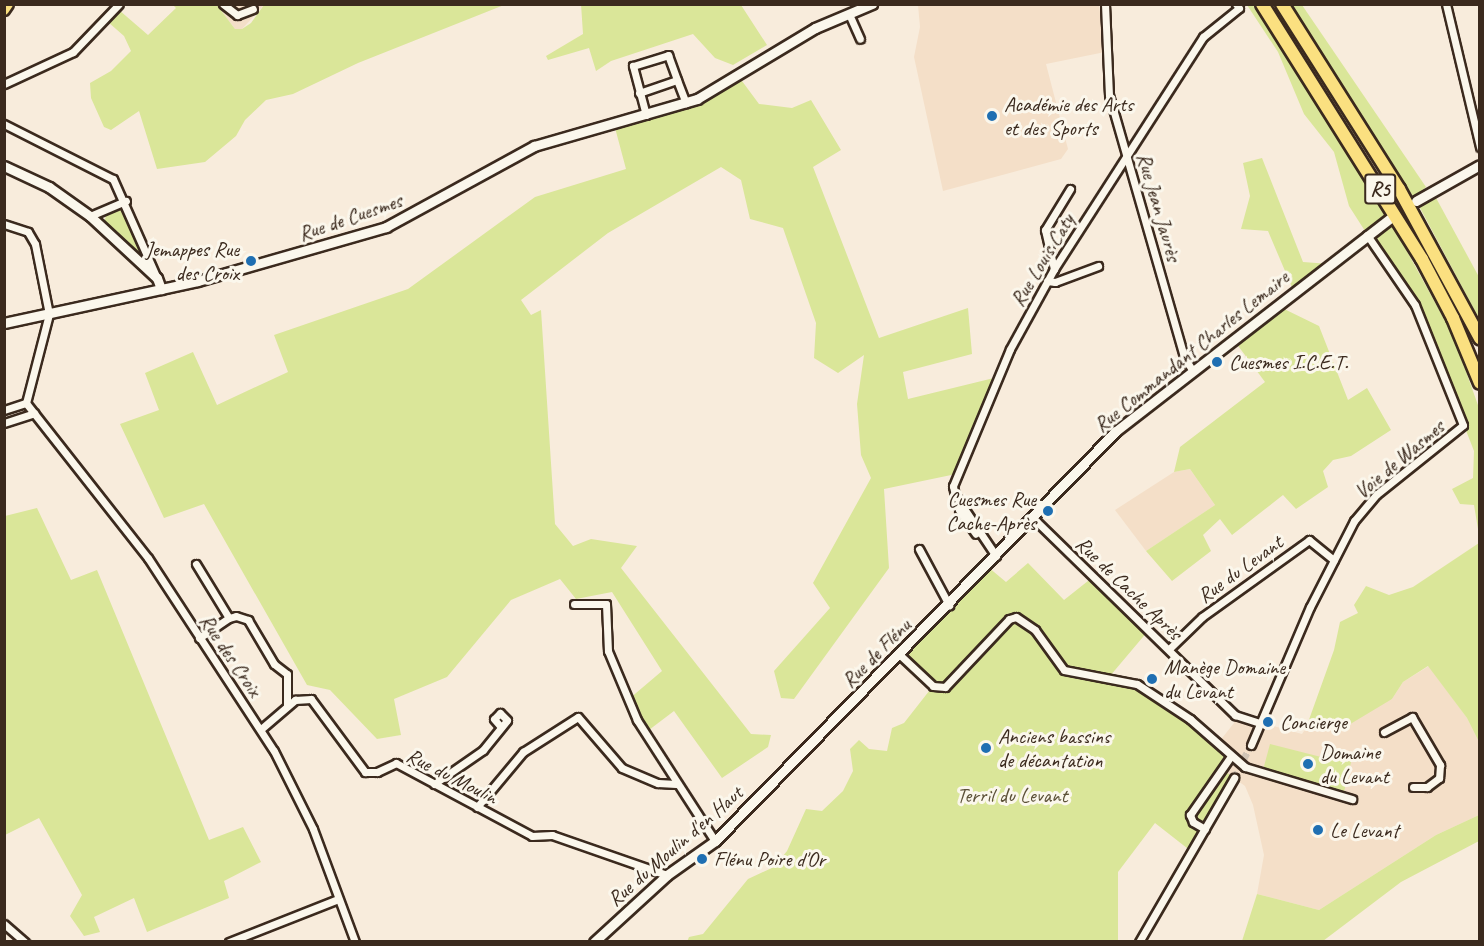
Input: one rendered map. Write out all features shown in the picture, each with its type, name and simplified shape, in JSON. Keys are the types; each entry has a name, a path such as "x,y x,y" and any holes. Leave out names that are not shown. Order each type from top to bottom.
{"highway":[{"name":"R5","path":"1262,4 1422,259 1453,318 1479,383"},
{"name":"R5","path":"1282,4 1405,199 1479,338"}],"main road":[{"path":"4,10 8,4"}],"street":[{"path":"4,84 73,52 119,4"},
{"path":"223,4 237,15 253,9"},
{"name":"Rue de Cuesmes","path":"4,323 161,289 322,248 386,227 534,146 646,116 686,103 725,86 815,28 872,4"},
{"name":"Rue Jean Jaurès","path":"1099,4 1103,13"},
{"name":"Rue Jean Jaurès","path":"1105,4 1103,13 1107,85 1184,357 1192,370"},
{"name":"Rue Louis Caty","path":"996,556 955,495 956,474 1010,350 1054,269 1203,37 1239,8 1236,4"},
{"path":"1446,4 1479,147"},
{"path":"849,14 860,39"},
{"path":"646,116 632,69 645,61 668,55 686,103"},
{"path":"639,93 677,80"},
{"path":"4,124 107,174 118,184 146,247 161,289"},
{"path":"1416,201 1479,165"},
{"path":"4,166 49,187 90,216 157,278"},
{"path":"1054,269 1045,230 1070,189"},
{"path":"90,216 126,201"},
{"name":"Rue Commandant Charles Lemaire","path":"996,556 1116,431 1389,219"},
{"path":"4,224 27,232 35,244 49,314 26,403 4,410"},
{"name":"Voie de Wasmes","path":"1251,745 1334,560 1369,501 1463,424 1415,305 1367,235"},
{"path":"129,254 140,256 146,247"},
{"path":"1047,281 1055,282 1098,266"},
{"name":"Rue des Croix","path":"26,403 130,534 261,729 313,830 355,942"},
{"path":"4,423 34,413"},
{"path":"959,510 984,538"},
{"name":"Rue de Cache Après","path":"1032,517 1235,715 1260,723"},
{"name":"Rue du Levant","path":"1168,649 1202,617 1309,540 1334,560"},
{"path":"919,549 949,605"},
{"name":"Rue de Flénu","path":"830,725 996,556"},
{"path":"196,564 229,618"},
{"path":"574,604 606,604 608,651 637,720 676,784 715,841"},
{"path":"199,638 229,618 236,616 248,621 274,664 287,674 287,706 261,729"},
{"path":"900,655 933,686 945,687 1010,619 1016,617 1035,630 1064,670 1137,684 1190,719 1231,756 1254,772 1352,800"},
{"name":"Rue du Moulin","path":"287,706 295,700 311,699 365,772 377,772 396,763 532,836 552,835 667,875"},
{"path":"477,807 523,752 578,717 622,768 658,783 676,784"},
{"path":"1384,732 1412,717 1440,765 1439,778 1426,787 1413,787"},
{"name":"Rue du Moulin d'en Haut","path":"594,942 667,875 715,841 830,725"},
{"path":"434,784 483,750 500,726"},
{"path":"1205,829 1193,822 1190,815 1231,756"},
{"path":"1139,942 1234,778"},
{"path":"229,942 338,899"},
{"path":"4,924 25,942"}],"shaded area":[{"name":"Académie des Arts et des Sports","path":"1099,4 1105,52 1046,64 1068,149 1061,159 943,191 914,57 920,27 918,5"},
{"path":"217,5 264,5 242,29 235,29"},
{"path":"1190,469 1215,505 1146,551 1115,510 1174,472"},
{"path":"1429,666 1467,718 1479,742 1479,815 1436,835 1319,910 1257,894 1264,855 1253,805 1245,786 1221,769 1219,742 1234,723 1235,715 1302,734 1306,728 1318,730 1392,699 1403,682"}],"green space":[{"path":"581,4 741,5 767,45 733,65 715,58 693,34 611,61 596,71 589,48 548,60 546,56 583,34"},
{"path":"173,5 217,5 235,29 242,29 251,23 264,5 504,5 358,63 293,94 266,100 245,120 236,136 205,162 157,169 139,111 111,130 104,127 91,98 90,83 111,71 131,51 124,36 108,22 119,10 148,35 176,8"},
{"path":"1247,5 1253,5 1341,137 1386,214 1365,231 1349,206 1334,152 1304,114 1278,52"},
{"path":"1292,5 1302,5 1426,187 1414,198"},
{"path":"739,77 759,104 792,108 811,100 841,150 813,167 879,338 968,308 972,354 903,372 908,399 998,377 956,474 884,489 889,568 794,699 781,698 774,671 830,608 813,583 871,478 861,455 857,404 864,355 838,373 814,358 816,323 783,228 750,219 741,180 721,167 608,233 521,300 531,315 541,310 555,524 573,546 591,539 637,546 621,568 751,734 771,735 768,747 722,778 674,711 645,733 629,699 662,671 612,592 576,599 560,579 511,600 447,677 394,699 401,735 377,739 330,690 307,685 204,504 164,518 120,424 159,410 145,373 193,352 217,405 288,372 274,335 408,289 535,197 626,169 614,124 697,99"},
{"path":"1262,158 1303,262 1330,264 1294,292 1268,231 1241,229 1250,196 1243,163"},
{"path":"1435,196 1479,277 1479,319 1419,206"},
{"path":"122,208 142,249 137,253 104,222 107,213"},
{"path":"1392,224 1453,335 1479,408 1479,535 1474,505 1460,504 1452,489 1473,478 1474,451 1426,328 1378,251 1376,238"},
{"path":"1276,305 1319,326 1348,400 1367,388 1391,430 1351,456 1333,460 1323,471 1328,487 1296,509 1283,495 1232,535 1220,519 1203,535 1211,551 1172,581 1146,551 1215,505 1190,469 1174,472 1180,447 1265,382 1233,339"},
{"path":"37,508 71,580 97,570 209,840 243,827 261,862 224,881 229,898 147,932 134,898 94,917 100,932 84,936 70,916 82,895 39,818 5,835 5,516"},
{"path":"1479,543 1479,742 1467,718 1428,666 1403,682 1392,699 1347,726 1306,728 1334,650 1340,622 1358,613 1354,605 1366,586 1389,595 1413,587"},
{"name":"Terril du Levant","path":"1028,563 1064,600 1093,577 1148,631 1110,676 1159,697 1231,756 1222,769 1234,778 1192,852 1155,823 1118,872 1118,941 687,942 689,937 703,934 748,879 774,867 787,851 806,809 822,811 843,791 853,771 850,749 859,740 869,749 887,751 892,728 904,723 933,686 900,655 988,567 1006,582"},
{"name":"Domaine du Levant","path":"1270,744 1329,759 1333,748 1353,754 1344,792 1263,770"},
{"path":"1479,815 1479,841 1401,882 1323,941 1242,941 1257,894 1319,910 1436,835"}],"tunnel":[{"path":"1234,778 1251,745"}],"place":[{"name":"Académie des Arts et des Sports","path":"992,116"},
{"name":"Jemappes Rue des Croix","path":"251,261"},
{"name":"Cuesmes I.C.E.T.","path":"1217,362"},
{"name":"Cuesmes Rue Cache-Après","path":"1048,511"},
{"name":"Manège Domaine du Levant","path":"1152,679"},
{"name":"Concierge","path":"1268,722"},
{"name":"Anciens bassins de décantation","path":"986,748"},
{"name":"Domaine du Levant","path":"1308,764"},
{"name":"Le Levant","path":"1318,830"},
{"name":"Flénu Poire d'Or","path":"702,859"}]}
